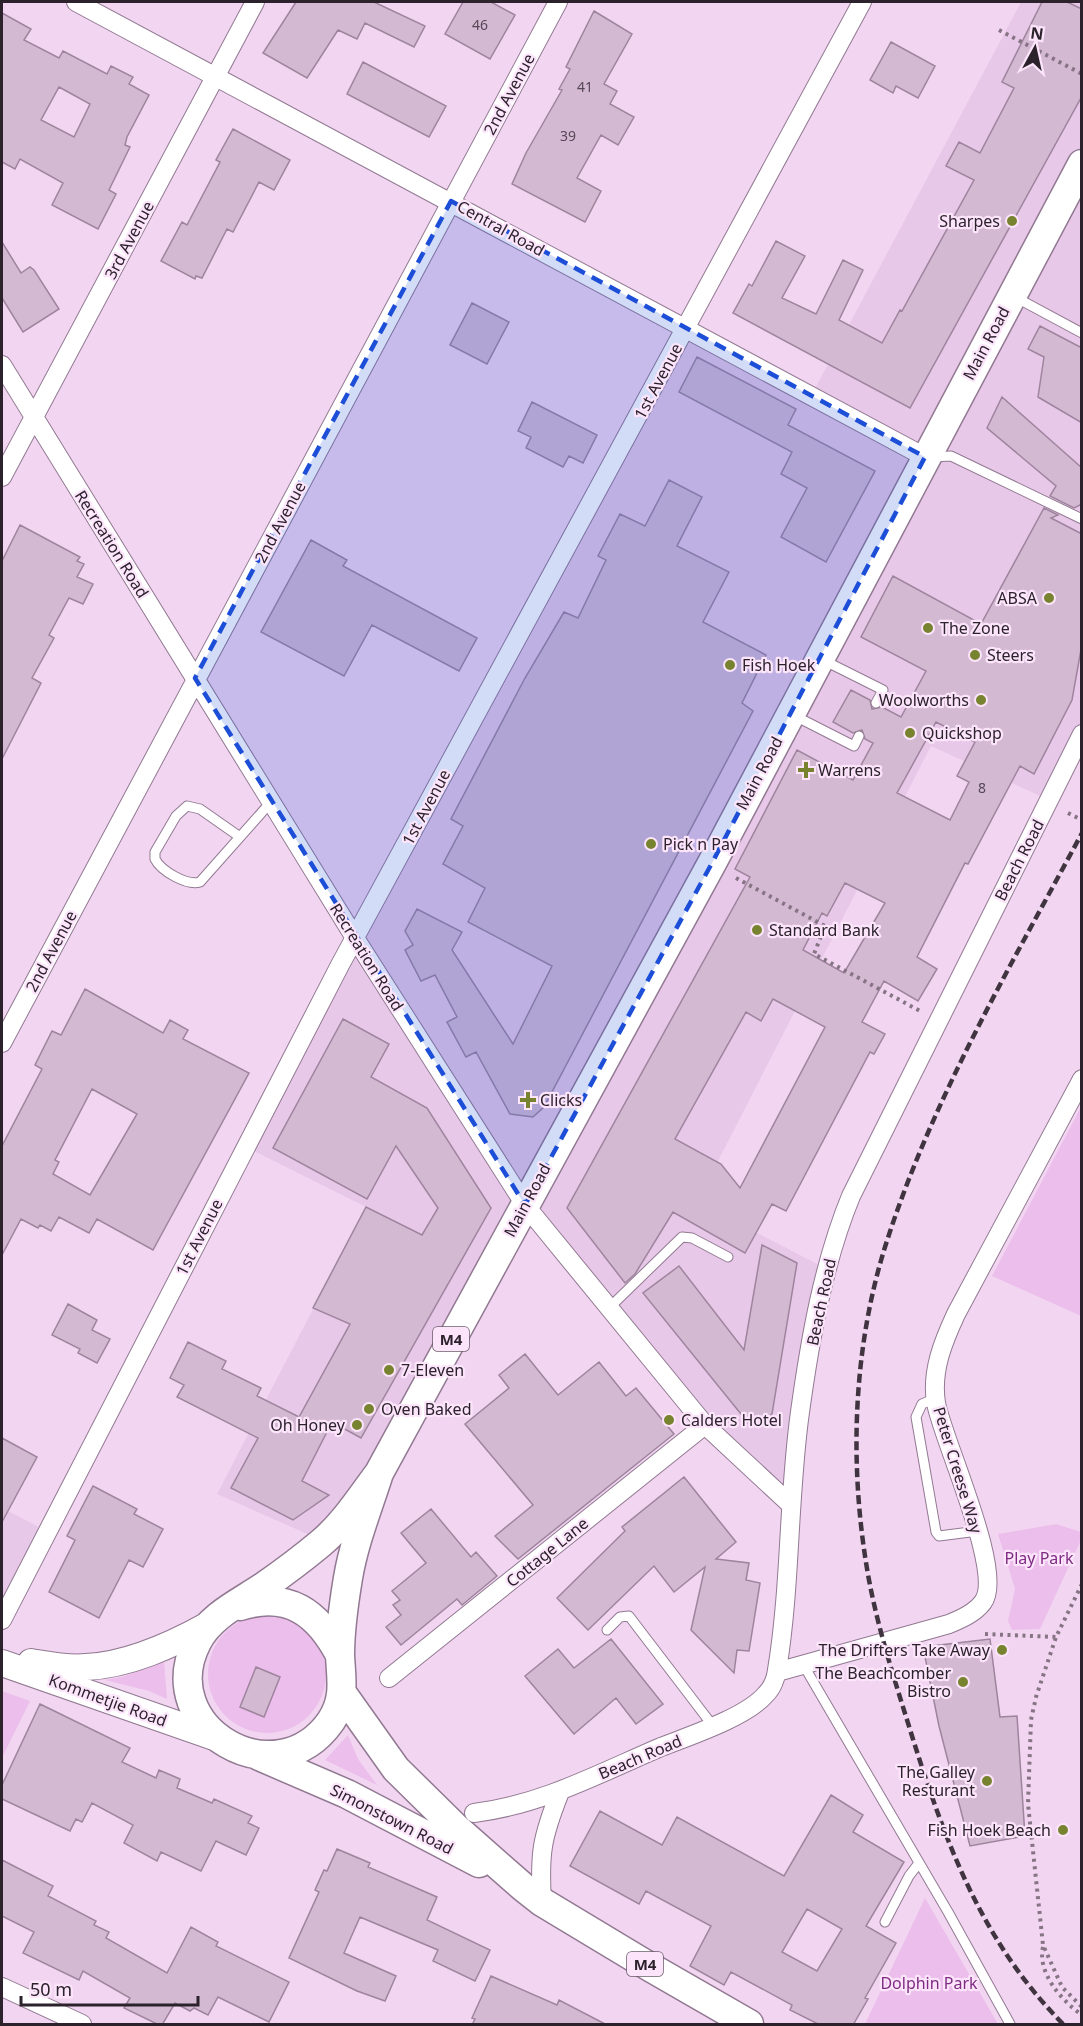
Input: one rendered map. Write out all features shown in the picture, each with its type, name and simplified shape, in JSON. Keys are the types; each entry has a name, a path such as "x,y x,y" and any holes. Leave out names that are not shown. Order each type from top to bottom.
{"main road":[{"name":"Main Road","path":"219,1617 255,1601 284,1603 309,1614 327,1630 340,1655 344,1674 342,1693 332,1720 314,1740 290,1752 259,1756 234,1749 214,1737 195,1712 188,1686 191,1656 219,1617 323,1541 349,1513 379,1473 790,713 1082,164"},
{"name":"Main Road","path":"340,1655 351,1563 379,1473"},
{"name":"Kommetjie Road","path":"2,1661 85,1668 116,1663 183,1639 219,1617"},
{"name":"Kommetjie Road","path":"2,1661 214,1737"},
{"name":"Simonstown Road","path":"342,1693 396,1769 434,1808 532,1895"},
{"name":"Simonstown Road","path":"259,1756 347,1794 532,1895 749,2025"}],"street":[{"name":"Central Road","path":"76,2 925,457"},
{"name":"3rd Avenue","path":"2,477 255,2"},
{"name":"2nd Avenue","path":"2,1043 558,2"},
{"name":"1st Avenue","path":"2,1620 355,938 862,2"},
{"name":"Recreation Road","path":"2,365 355,938 525,1205 705,1425 791,1505"},
{"name":"Beach Road","path":"474,1813 495,1811 560,1792 713,1726 746,1709 766,1695 777,1672 800,1414 809,1355 827,1269 843,1215 1082,734"},
{"name":"Peter Creese Way","path":"777,1672 949,1624 968,1616 984,1601 988,1591 978,1532 936,1398 936,1371 940,1350 948,1332 1082,1079"},
{"name":"Cottage Lane","path":"389,1678 705,1425"},
{"path":"532,1895 540,1862 543,1833 560,1792"},
{"path":"2,1987 82,2025"}],"lane":[{"path":"1012,295 1082,333"},
{"path":"925,457 951,456 1082,519"},
{"path":"819,657 883,690 876,703"},
{"path":"790,713 854,746 859,736"},
{"path":"240,837 200,809 187,806 176,816 155,852 155,859 167,872 194,884 200,882 272,802"},
{"path":"609,1308 682,1237 692,1238 728,1257"},
{"path":"936,1398 922,1404 916,1417 936,1532 939,1536 946,1537 978,1532"},
{"path":"607,1630 620,1617 629,1616 713,1726"},
{"path":"804,1666 1010,2025"},
{"path":"885,1922 909,1876 919,1863"}],"path":[{"path":"999,30 1082,74"},
{"path":"1068,813 1082,820"},
{"path":"736,878 825,926 814,954 926,1014"},
{"path":"1082,1584 1056,1637 1036,1696 1029,1749 1028,1804 1043,1945 1041,1956 1047,1974 1070,2007 1082,2015"},
{"path":"985,1634 1056,1637"},
{"path":"1043,1945 1062,1987 1082,2007"}],"highlighted area":[{"path":"451,201 925,457 712,863 525,1205 195,678"}],"shaded area":[{"path":"1021,2 1081,2 1081,734 1049,800 931,746 697,1202 827,1269 791,1505 705,1425 525,1205 323,1541 217,1494 366,1207 246,1147 685,329 811,396"},
{"path":"2,1508 47,1531 2,1620"}],"green space":[{"path":"1081,1107 1081,1316 992,1276"},
{"name":"Play Park","path":"1056,1524 1081,1532 1081,1540 1040,1629 1012,1630 1008,1621 1015,1589 998,1534"},
{"path":"267,1615 289,1620 309,1632 321,1652 326,1674 321,1696 309,1716 289,1728 267,1733 245,1728 225,1716 213,1696 208,1674 213,1652 225,1632 245,1620"},
{"path":"164,1662 167,1699 149,1691 105,1680 122,1677"},
{"path":"2,1691 30,1701 2,1758"},
{"path":"348,1735 358,1759 377,1785 325,1760"},
{"name":"Dolphin Park","path":"925,1898 998,2024 865,2024"}],"building":[{"path":"296,2 374,2 425,26 414,47 365,23 357,39 338,30 307,78 263,53"},
{"path":"463,2 491,2 515,15 490,59 445,34"},
{"path":"1042,2 1067,2 1082,9 1082,96 910,408 733,313 749,284 752,286 776,241 805,256 782,298 816,314 843,260 863,270 839,320 882,343 974,180 946,166 959,142 980,153 1014,88 1002,82"},
{"path":"594,11 632,34 604,84 617,91 610,104 634,117 618,145 601,135 577,178 601,191 585,222 512,184 526,153 562,90 559,89 570,69 566,67"},
{"path":"2,13 31,29 24,40 59,58 63,51 107,74 111,66 133,77 129,84 149,95 127,137 125,145 130,147 109,190 116,194 98,229 52,205 63,183 20,159 15,169 2,162","holes":["59,87 90,104 74,137 41,120"]},
{"path":"891,42 935,66 918,98 896,86 893,93 870,80"},
{"path":"363,62 446,106 429,137 347,94"},
{"path":"233,129 290,160 274,190 259,182 233,232 227,229 202,278 196,276 195,279 161,261 182,222 187,225 220,162 216,160"},
{"path":"2,242 21,273 30,267 34,270 59,309 23,332 2,298"},
{"path":"472,303 509,322 487,364 450,345"},
{"path":"1040,326 1082,348 1082,423 1038,397 1044,357 1028,349"},
{"path":"697,357 796,409 788,425 875,471 826,562 781,537 807,488 781,474 792,452 679,392"},
{"path":"1002,397 1082,468 1082,504 1074,508 1050,496 1056,486 987,428"},
{"path":"532,402 597,435 583,463 569,456 563,467 526,448 531,437 518,431"},
{"path":"669,480 702,497 677,546 729,572 703,622 766,655 742,703 753,711 544,1107 533,1117 510,1114 476,1052 466,1057 447,1022 457,1017 435,975 421,981 405,950 413,945 405,931 417,909 462,932 452,950 513,1044 552,966 468,922 485,888 443,864 463,826 451,819 525,678 564,612 578,618 606,560 598,556 620,514 645,526"},
{"path":"1044,508 1058,515 1051,518 1082,534 1082,644 1072,700 1034,774 1020,766 968,864 965,863 917,957 937,969 918,1001 884,981 862,1022 885,1034 874,1054 870,1052 786,1211 772,1204 745,1253 673,1212 635,1274 625,1283 567,1208 750,877 735,869 797,750 853,780 873,743 865,739 862,730 853,733 833,722 851,690 870,700 872,709 882,707 901,717 926,671 861,637 893,576 981,624","holes":["936,722 975,742 957,776 969,782 950,820 897,793","845,883 885,903 844,973 803,950 822,913 827,916","773,999 825,1027 740,1188 721,1164 675,1139 746,1012 761,1021"]},
{"path":"20,525 80,557 77,561 84,564 77,577 93,584 83,604 69,598 49,635 54,638 32,678 41,683 2,759 2,561"},
{"path":"311,540 347,560 343,566 477,638 459,671 372,625 344,676 261,632"},
{"path":"85,989 163,1033 170,1020 188,1030 183,1039 249,1073 153,1250 97,1219 89,1233 59,1217 51,1231 40,1225 38,1228 21,1219 2,1255 2,1146 42,1069 35,1065 52,1031 61,1035","holes":["92,1089 137,1114 90,1195 53,1174 59,1162 55,1160"]},
{"path":"343,1019 389,1044 371,1077 427,1108 491,1208 361,1438 332,1422 302,1481 329,1495 293,1520 231,1488 258,1438 177,1397 184,1385 170,1378 188,1342 226,1361 222,1369 261,1388 257,1396 299,1417 350,1324 313,1308 366,1207 422,1235 438,1208 396,1146 367,1199 273,1148"},
{"path":"762,1245 797,1263 772,1414 763,1423 749,1424 643,1293 679,1266 744,1350"},
{"path":"68,1304 97,1320 92,1330 110,1339 97,1363 78,1353 80,1349 52,1335"},
{"path":"525,1354 558,1395 599,1362 626,1396 636,1388 674,1434 518,1559 495,1536 533,1505 465,1424 509,1388 499,1375"},
{"path":"2,1438 37,1457 2,1522"},
{"path":"684,1477 736,1542 716,1559 749,1563 746,1580 760,1583 749,1651 737,1650 734,1673 691,1630 705,1567 674,1592 654,1566 588,1630 557,1598 625,1531 622,1527"},
{"path":"93,1486 137,1509 134,1514 163,1529 143,1567 129,1560 99,1618 49,1592 75,1540 67,1536"},
{"path":"431,1509 471,1557 476,1552 497,1576 462,1605 457,1599 401,1645 386,1627 401,1615 393,1605 400,1600 392,1591 426,1563 401,1533"},
{"path":"611,1639 663,1704 636,1724 616,1698 574,1734 525,1676 558,1649 574,1668"},
{"name":"The Galley Resturant","path":"990,1639 1000,1717 1017,1716 1025,1836 970,1846 939,1726 923,1647"},
{"path":"256,1667 280,1677 264,1717 240,1707"},
{"path":"40,1704 130,1748 122,1762 156,1778 159,1770 180,1779 177,1788 212,1803 214,1799 252,1816 248,1823 259,1828 246,1855 216,1841 201,1871 161,1852 157,1861 124,1843 133,1825 92,1803 82,1822 76,1819 70,1831 2,1799 2,1785"},
{"path":"831,1795 863,1815 853,1832 904,1862 866,1926 896,1943 865,1998 868,1999 853,2025 820,2025 790,2010 792,2005 731,1972 724,1985 690,1966 711,1926 646,1891 639,1904 570,1866 600,1811 662,1845 677,1817 784,1876","holes":["807,1909 842,1929 817,1971 782,1952"]},
{"path":"337,1849 370,1863 368,1867 437,1897 427,1920 490,1950 475,1981 433,1961 438,1950 360,1917 344,1953 396,1976 385,2001 357,1991 289,1958 319,1892 315,1890"},
{"path":"2,1860 53,1886 48,1896 96,1921 94,1925 109,1932 106,1938 167,1973 191,1927 218,1942 216,1946 289,1982 269,2022 218,1997 208,2015 194,2008 190,2011 175,2003 162,2025 159,2025 124,2008 130,1998 83,1971 79,1980 23,1953 34,1932 2,1916"},
{"path":"491,1976 557,2005 559,2000 607,2025 472,2025 475,2019 472,2018"}],"railway":[{"path":"1063,2024 1010,1960 989,1925 953,1853 925,1776 888,1658 869,1580 858,1497 857,1412 860,1370 874,1287 904,1193 925,1140 974,1036 1082,833"}],"place":[{"name":"Sharpes","path":"1012,221"},
{"name":"ABSA","path":"1049,598"},
{"name":"The Zone","path":"928,628"},
{"name":"Steers","path":"975,655"},
{"name":"Fish Hoek","path":"730,665"},
{"name":"Woolworths","path":"981,700"},
{"name":"Quickshop","path":"910,733"},
{"name":"Warrens","path":"806,770"},
{"name":"Pick n Pay","path":"651,844"},
{"name":"Standard Bank","path":"757,930"},
{"name":"Clicks","path":"528,1100"},
{"name":"7-Eleven","path":"389,1370"},
{"name":"Oven Baked","path":"369,1409"},
{"name":"Calders Hotel","path":"669,1420"},
{"name":"Oh Honey","path":"357,1425"},
{"name":"The Drifters Take Away","path":"1002,1650"},
{"name":"The Beachcomber Bistro","path":"963,1682"},
{"name":"The Galley Resturant","path":"987,1781"},
{"name":"Fish Hoek Beach","path":"1063,1830"}]}
